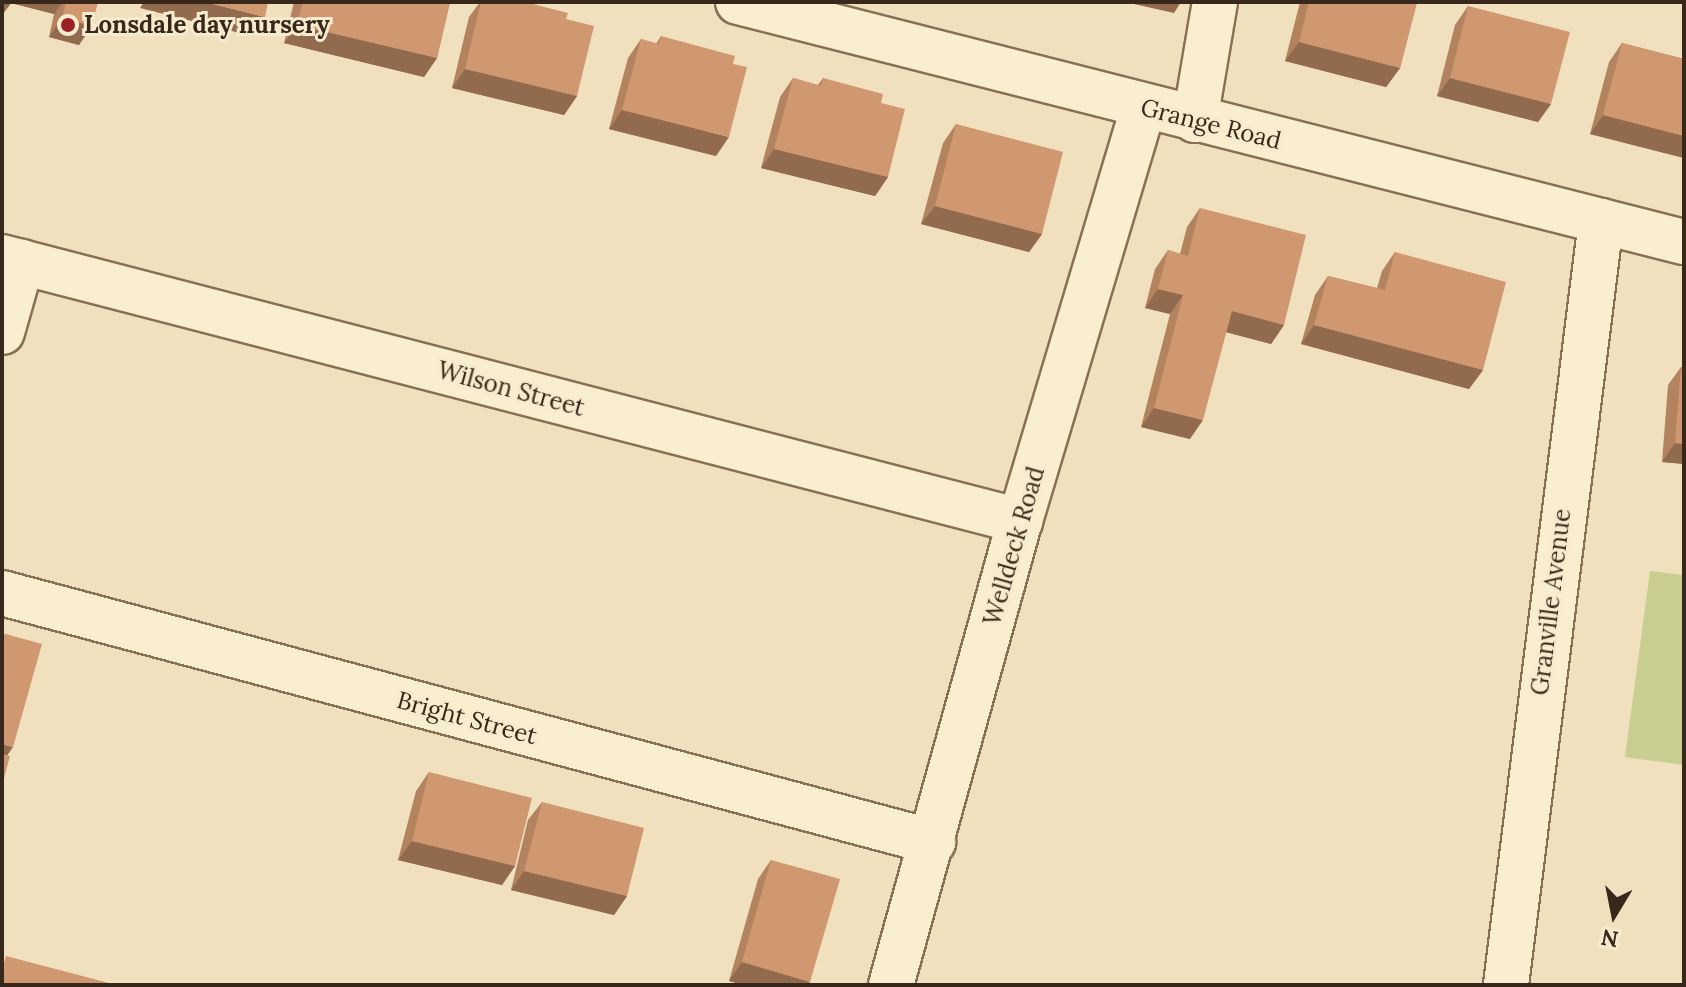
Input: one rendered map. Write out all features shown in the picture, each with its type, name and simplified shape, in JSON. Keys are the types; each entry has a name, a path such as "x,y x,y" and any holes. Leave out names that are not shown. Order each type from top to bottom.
{"street":[{"name":"Grange Road","path":"738,2 1143,108 1684,242"},
{"path":"1195,120 1215,2"},
{"name":"Welldeck Road","path":"891,985 1020,521 1143,108"},
{"name":"Granville Avenue","path":"1506,985 1601,221"},
{"path":"2,332 12,260"},
{"name":"Wilson Street","path":"12,260 1020,521"},
{"name":"Bright Street","path":"2,593 933,842"}],"green space":[{"path":"1650,571 1684,575 1684,765 1625,757"}],"building":[{"path":"66,2 98,2 92,26 62,18"},
{"path":"205,2 268,2 265,17"},
{"path":"303,2 450,2 437,58 297,25"},
{"path":"481,2 525,2 568,13 566,19 594,26 577,96 465,69"},
{"path":"1309,2 1417,2 1400,68 1299,42"},
{"path":"1468,6 1570,32 1551,104 1450,78"},
{"path":"661,36 735,56 733,64 747,67 729,137 622,110 641,39 659,44"},
{"path":"1622,43 1684,59 1684,136 1603,115"},
{"path":"793,78 821,86 823,78 883,94 881,103 905,109 888,177 774,149"},
{"path":"956,124 1063,152 1042,234 935,206"},
{"path":"1200,208 1306,235 1284,325 1232,311 1203,420 1154,408 1183,295 1158,289 1168,250 1188,256"},
{"path":"1395,252 1506,282 1483,370 1314,325 1328,276 1385,290"},
{"path":"1681,367 1684,367 1684,444 1675,443"},
{"path":"2,633 42,644 13,747 2,744"},
{"path":"2,754 10,756 2,786"},
{"path":"429,772 532,798 515,866 412,841"},
{"path":"542,802 644,828 627,896 524,871"},
{"path":"771,860 840,879 810,982 742,962"},
{"path":"6,956 109,983 2,985"}],"place":[{"name":"Lonsdale day nursery","path":"68,25"}]}
